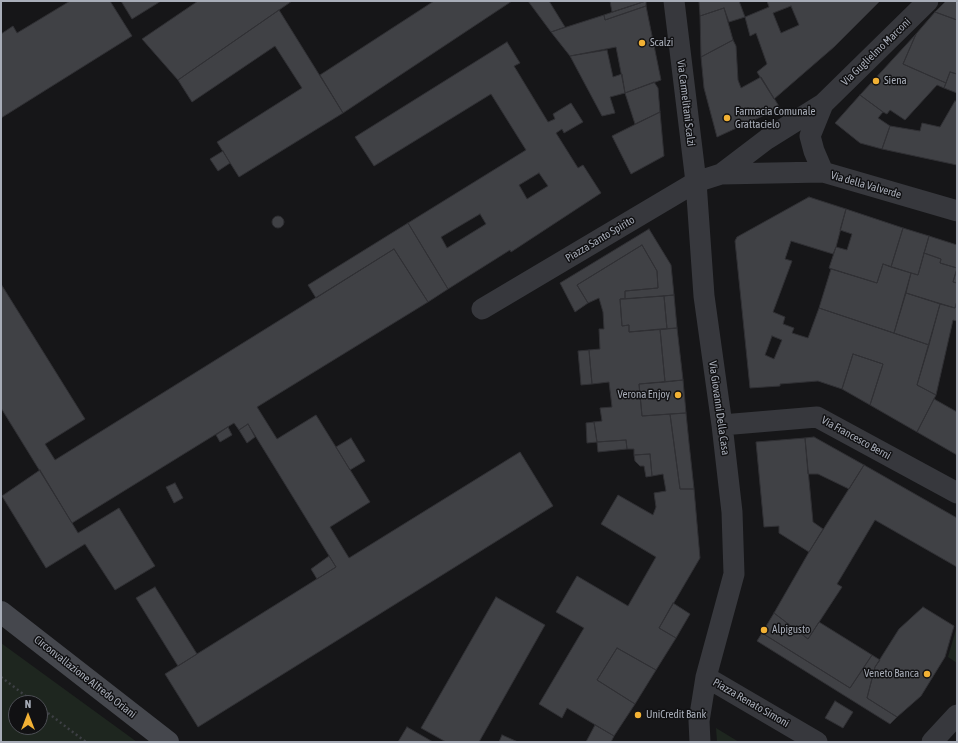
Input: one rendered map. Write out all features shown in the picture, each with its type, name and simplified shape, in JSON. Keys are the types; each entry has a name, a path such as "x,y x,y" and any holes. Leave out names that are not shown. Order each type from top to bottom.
{"street":[{"name":"Via Carmelitani Scalzi","path":"674,1 696,182"},
{"name":"Via Guglielmo Marconi","path":"823,104 928,1"},
{"name":"Piazza Santo Spirito","path":"721,174 767,139 823,104"},
{"name":"Via della Valverde","path":"823,104 810,136 814,151 823,172 957,211"},
{"name":"Piazza Santo Spirito","path":"482,309 696,182 721,174 823,172"},
{"name":"Via Giovanni Della Casa","path":"696,182 704,296 722,425 732,512 734,574 719,634"},
{"name":"Via Francesco Berni","path":"722,425 817,416 957,493"},
{"name":"Circonvallazione Alfredo Oriani","path":"1,612 168,742"},
{"name":"Piazza Renato Simoni","path":"700,742 699,721 706,677 719,634"},
{"name":"Piazza Renato Simoni","path":"706,677 817,742"},
{"path":"936,739 957,715"}],"path":[{"path":"1,677 25,695"},
{"path":"48,713 86,742"}],"shaded area":[{"path":"957,626 957,663 948,657"},
{"path":"1,643 137,742 1,742"},
{"path":"716,728 739,742 717,742"}],"building":[{"path":"70,1 110,1 132,36 1,118 1,34 13,26 17,33"},
{"path":"121,1 161,1 132,19"},
{"path":"198,1 292,1 178,80 142,39"},
{"path":"434,1 512,1 343,113 320,75"},
{"path":"528,1 549,1 565,27 551,32"},
{"path":"610,1 646,1 612,12"},
{"path":"646,1 646,6 605,20 604,15"},
{"path":"699,1 739,1 745,17 729,22 724,8 700,16"},
{"path":"767,1 880,1 834,47 774,99 757,72 767,64 756,33 750,36 745,17 769,7","holes":["791,6 799,25 781,33 773,13"]},
{"path":"946,1 957,1 957,20 935,12"},
{"path":"646,6 661,80 625,93 616,47 570,56 551,32 604,15 605,20"},
{"path":"724,8 733,40 701,57 700,16"},
{"path":"279,10 343,113 239,177 217,142 302,88 275,46 192,102 178,80"},
{"path":"935,12 957,20 957,74 950,72 946,83 903,64 916,34"},
{"path":"916,34 903,64 946,83 944,88 937,85 905,120 890,110 887,114 883,112 860,95"},
{"path":"733,40 736,46 738,80 741,88 761,77 780,108 717,137 704,88 701,57"},
{"path":"507,42 520,63 514,66 548,122 555,119 553,114 571,103 583,122 564,133 562,129 556,133 578,168 583,165 601,193 511,252 510,250 448,289 408,223 526,150 491,94 374,166 355,137","holes":["539,173 548,186 527,199 519,185","480,214 486,224 447,248 441,237"]},
{"path":"607,50 613,77 622,74 625,93 610,97 615,113 602,116 570,56"},
{"path":"950,72 957,74 957,93 944,88"},
{"path":"654,82 658,88 660,112 635,124 625,93"},
{"path":"860,95 883,112 878,118 890,126 882,149 860,143 835,123"},
{"path":"955,101 957,102 957,165 882,149 890,126 920,131 922,123 940,127"},
{"path":"660,112 664,156 631,174 612,136"},
{"path":"223,151 230,163 218,171 210,159"},
{"path":"809,197 846,209 833,254 791,241 785,259 792,261 773,312 785,317 783,324 794,328 792,333 808,338 819,308 929,345 917,385 936,395 917,432 870,405 883,364 853,354 842,389 818,381 750,388 735,241 737,237","holes":["772,336 782,340 774,359 765,355"]},
{"path":"846,209 903,228 891,267 883,264 877,283 829,268 836,247 847,250 852,234 840,230"},
{"path":"276,216 280,216 284,222 280,228 276,228 272,224 272,220"},
{"path":"408,223 448,289 428,302 394,249 316,298 308,285"},
{"path":"903,228 929,236 918,275 891,267"},
{"path":"649,229 671,265 674,295 625,299 625,291 658,288 657,271 642,245 577,285 588,303 575,312 560,283"},
{"path":"929,236 957,245 957,268 940,263 941,259 924,253"},
{"path":"642,245 657,271 658,288 625,291 625,299 620,299 622,326 629,325 629,332 660,329 665,382 639,384 642,416 670,414 680,489 694,489 700,558 659,628 676,638 656,670 617,648 597,680 635,704 614,736 567,708 562,718 539,704 584,628 556,612 577,576 628,606 656,557 601,524 618,495 653,515 656,507 654,493 666,491 663,474 652,476 650,454 634,455 634,449 627,449 626,440 597,442 594,422 602,421 600,408 612,407 609,382 592,384 589,350 600,349 599,329 604,329 603,312 599,298 588,303 577,285"},
{"path":"394,249 428,302 257,407 277,439 316,415 370,502 330,527 349,558 520,452 553,506 198,727 165,674 336,567 248,424 239,430 234,423 72,523 1,408 1,284 85,419 45,444 55,460"},
{"path":"924,253 941,259 940,263 957,268 953,282 957,283 957,301 955,308 906,293 911,273 918,275"},
{"path":"883,264 911,273 894,333 819,308 831,269 877,283"},
{"path":"957,269 957,283 953,282"},
{"path":"906,293 940,304 929,345 894,333"},
{"path":"674,295 677,328 667,329 664,296"},
{"path":"664,296 667,329 629,332 629,325 622,326 620,299"},
{"path":"957,301 957,321 953,320 936,395 917,385 940,304 955,308"},
{"path":"677,328 683,380 665,382 660,329"},
{"path":"589,350 592,384 581,385 578,351"},
{"path":"853,354 883,364 870,405 842,389"},
{"path":"683,380 686,413 642,416 639,384"},
{"path":"934,399 957,412 957,455 917,432"},
{"path":"686,413 694,489 680,489 670,414"},
{"path":"594,422 597,442 587,443 586,423"},
{"path":"248,424 255,437 247,443 239,430"},
{"path":"228,427 232,435 220,442 216,435"},
{"path":"814,437 864,465 849,489 818,474 808,474 805,438"},
{"path":"351,438 365,461 350,470 336,447"},
{"path":"805,438 813,522 823,529 809,552 779,533 779,526 764,527 756,442"},
{"path":"626,440 627,449 598,452 597,442"},
{"path":"650,454 652,476 646,477 644,466 640,466 635,461 634,455"},
{"path":"864,465 957,518 957,567 875,520 837,584 842,587 808,639 774,613 809,552"},
{"path":"40,470 78,533 119,508 155,566 115,590 85,544 46,568 2,496"},
{"path":"175,483 183,498 174,503 166,487"},
{"path":"329,556 336,567 317,579 311,569"},
{"path":"155,587 197,654 178,666 136,598"},
{"path":"496,597 545,625 479,742 446,742 421,728"},
{"path":"673,603 690,614 676,638 659,628"},
{"path":"923,607 954,626 945,657 921,696 897,717 867,698 875,667 899,629"},
{"path":"774,613 808,639 819,622 872,655 850,688 762,633"},
{"path":"762,633 850,688 872,655 880,660 875,667 867,698 897,717 890,724 757,641"},
{"path":"617,648 656,670 635,704 597,680"},
{"path":"835,701 853,712 843,728 825,718"},
{"path":"595,725 614,736 611,742 586,742"},
{"path":"407,727 433,742 398,742"},
{"path":"502,735 518,742 499,742"}],"place":[{"name":"Scalzi","path":"642,43"},
{"name":"Siena","path":"876,81"},
{"name":"Farmacia Comunale Grattacielo","path":"727,118"},
{"name":"Verona Enjoy","path":"678,395"},
{"name":"Alpigusto","path":"764,630"},
{"name":"Veneto Banca","path":"927,674"},
{"name":"UniCredit Bank","path":"638,715"}]}
